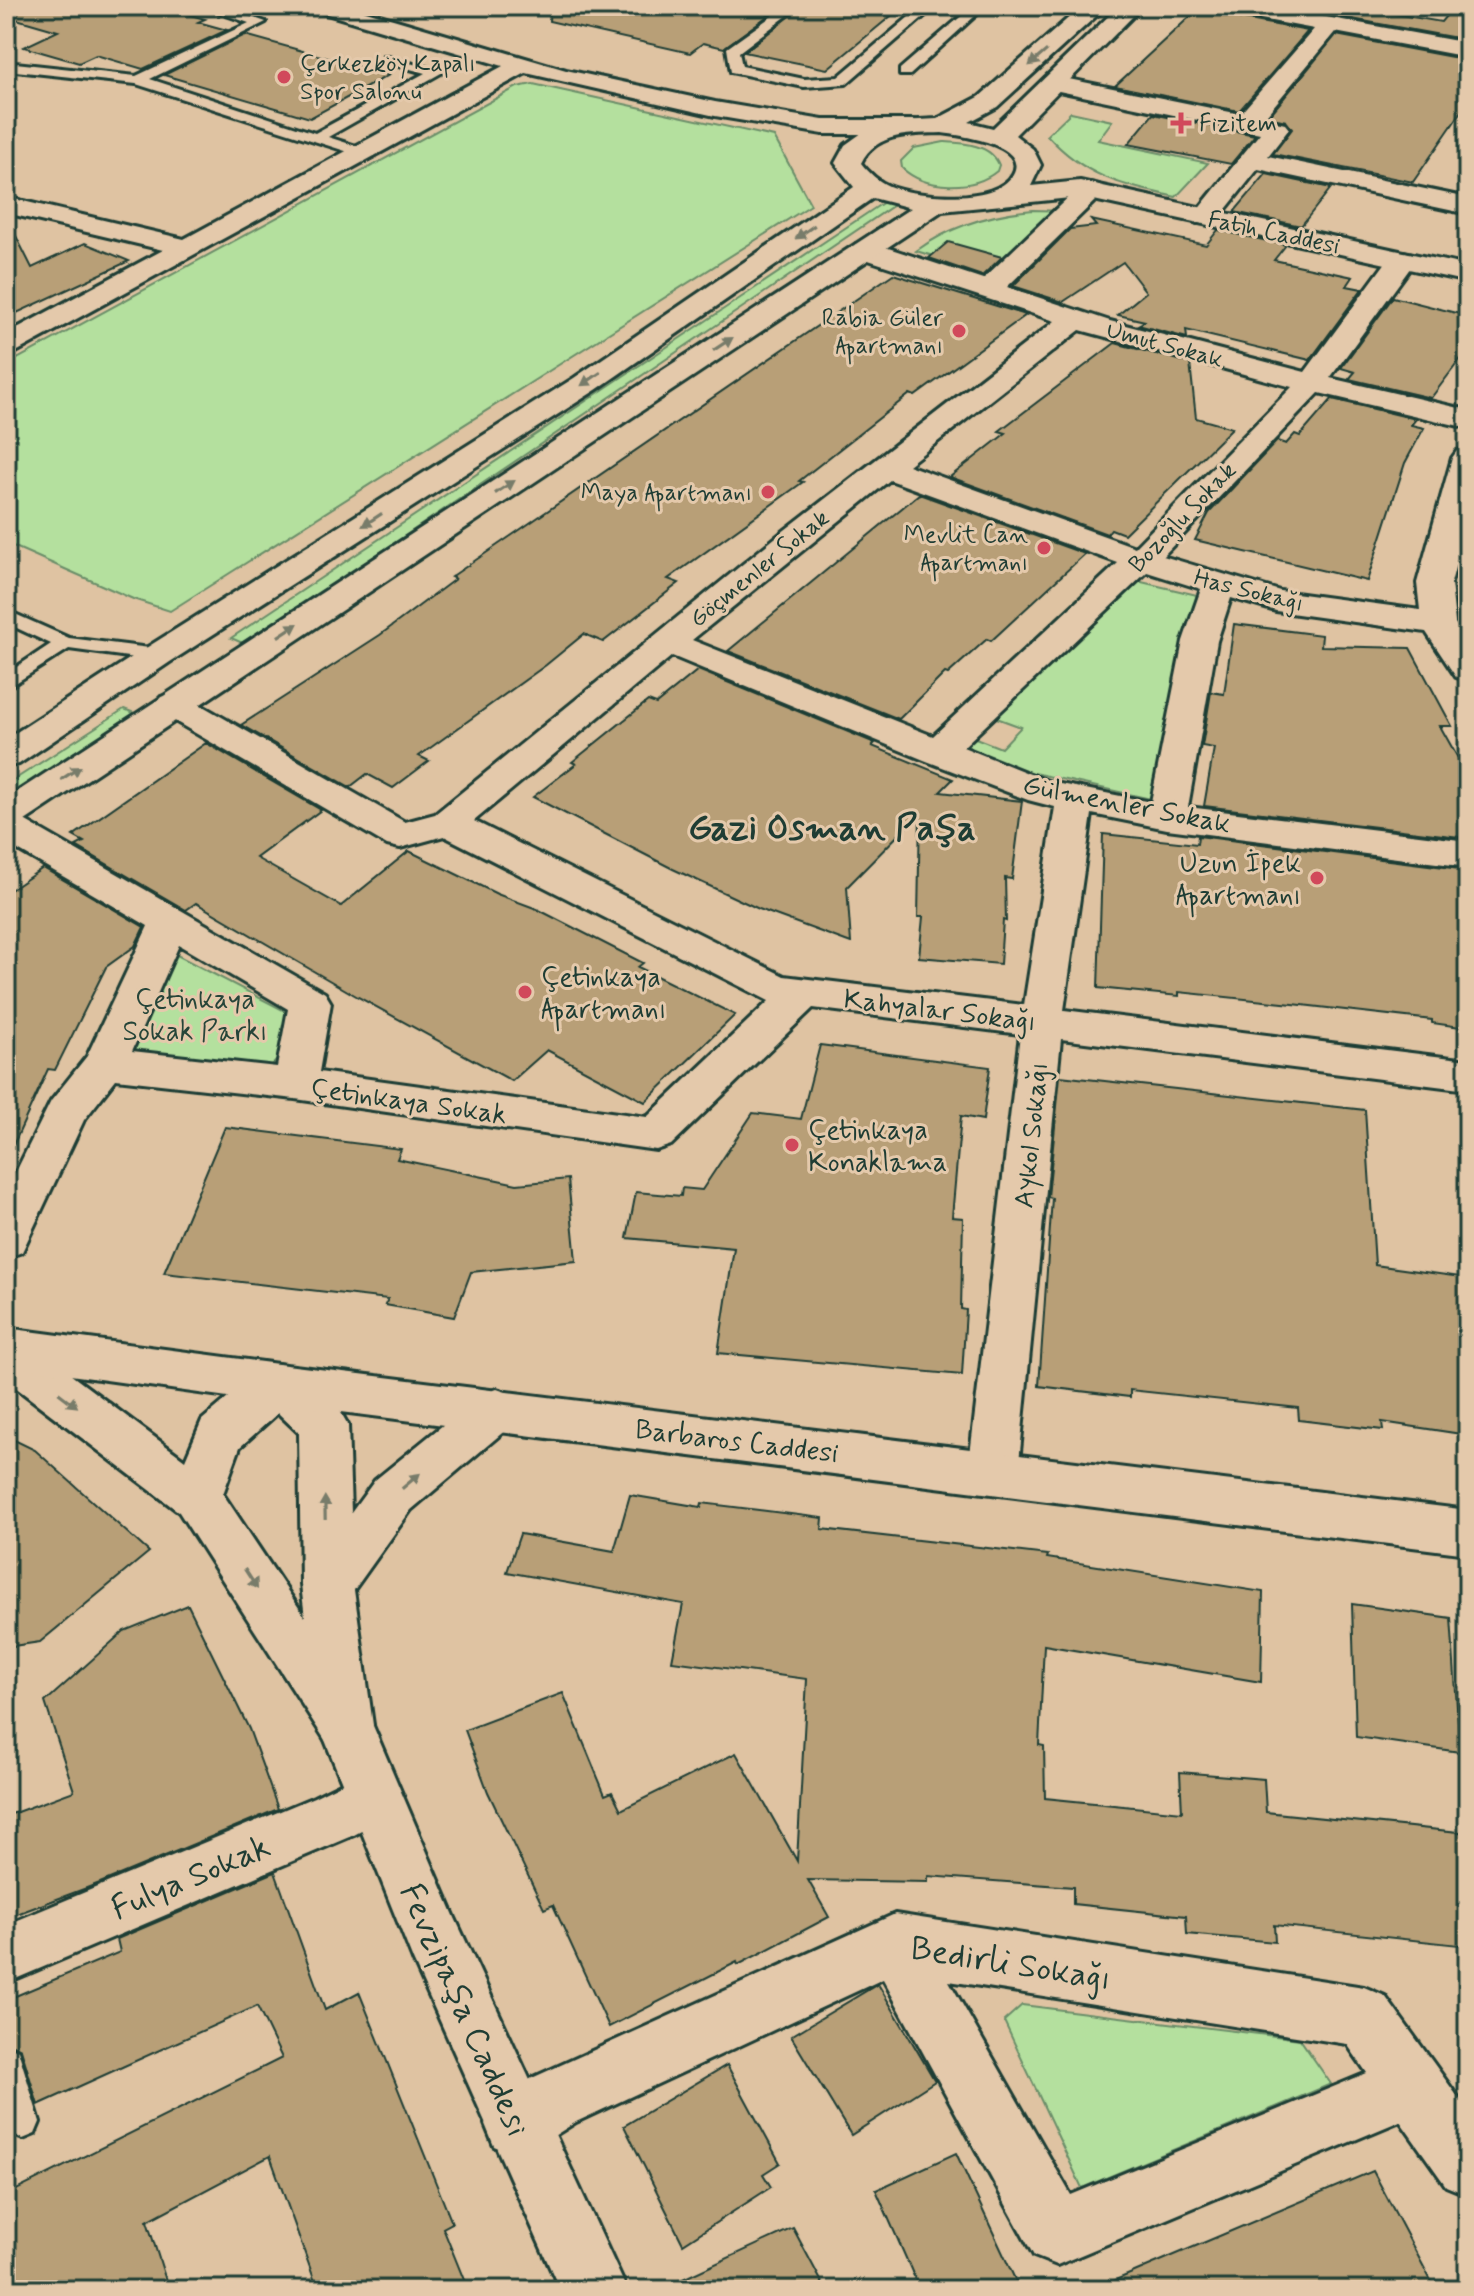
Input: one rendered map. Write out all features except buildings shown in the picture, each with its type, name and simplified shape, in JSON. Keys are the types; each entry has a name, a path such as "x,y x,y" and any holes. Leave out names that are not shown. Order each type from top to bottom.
{"street":[{"path":"325,6 523,65 747,115 823,127 942,126 972,129 1015,146 1026,157 1085,190"},
{"path":"942,126 988,102 1096,6"},
{"path":"998,137 1132,6"},
{"path":"1229,6 1468,50"},
{"path":"1399,36 1414,16"},
{"path":"1246,123 1330,24"},
{"path":"6,346 523,65"},
{"path":"1054,83 1276,129 1206,217"},
{"path":"747,115 804,137 848,163 854,176 870,188 909,201 937,203 1085,190"},
{"path":"848,163 852,151 866,139 887,131 913,127"},
{"path":"990,198 1010,190 1023,180 1029,169 1026,157"},
{"path":"1251,160 1468,206"},
{"path":"6,756 158,655 585,384 870,188"},
{"path":"987,291 1085,190"},
{"name":"Fatih Caddesi","path":"1085,190 1468,274"},
{"path":"6,816 937,203"},
{"path":"6,205 185,247"},
{"name":"Umut Sokak","path":"866,250 1076,319 1312,383 1468,419"},
{"name":"Bozoğlu Sokak","path":"937,752 1141,560 1312,383 1402,260"},
{"name":"Göçmenler Sokak","path":"448,823 667,642 1076,319"},
{"path":"1468,458 1434,583 1438,623 1468,670"},
{"name":"Has Sokağı","path":"886,468 1219,585 1276,601 1438,623"},
{"path":"1167,817 1200,641 1219,585"},
{"path":"192,635 242,659"},
{"name":"Gülmenler Sokak","path":"667,642 1041,792 1167,817 1468,854"},
{"path":"122,680 174,705 400,836 448,823"},
{"name":"Aykol Sokağı","path":"993,1472 1042,1022 1075,799"},
{"name":"Kahyalar Sokağı","path":"448,823 776,989 1468,1075"},
{"name":"Çetinkaya Sokak","path":"6,826 310,1003 295,1084 656,1134 803,993"},
{"path":"6,1240 66,1112 105,1063 170,921"},
{"path":"105,1063 295,1084"},
{"name":"Barbaros Caddesi","path":"6,1347 278,1384 1468,1532"},
{"path":"6,1353 197,1497 346,1725"},
{"path":"197,1497 219,1435 278,1384 323,1425 327,1585 346,1725"},
{"path":"327,1585 393,1495 497,1409"},
{"name":"Fevzipaşa Caddesi","path":"346,1725 373,1795 516,2124 594,2290"},
{"name":"Fulya Sokak","path":"6,1954 334,1816 373,1795"},
{"path":"895,1943 1057,2233 1414,2084"},
{"name":"Bedirli Sokağı","path":"516,2124 554,2100 895,1943 1364,2017 1468,2164"}],"lane":[{"path":"138,80 260,22 206,6"},
{"path":"794,6 732,51 736,69 804,83 841,81 930,6"},
{"path":"905,72 980,6"},
{"path":"316,138 436,72 389,59"},
{"path":"6,66 138,80 361,152"},
{"path":"6,616 65,643 158,655"},
{"path":"6,683 65,643"},
{"path":"6,2062 23,2122"}],"green space":[{"path":"533,84 774,137 811,205 170,611 133,599 6,543 6,365 517,87"},
{"path":"1071,112 1112,121 1098,140 1208,163 1176,197 1106,178 1076,161 1047,135"},
{"path":"944,142 983,149 995,158 999,165 997,171 975,182 949,185 923,181 902,168 901,161 914,148"},
{"path":"887,200 897,203 245,644 231,638"},
{"path":"1033,210 1065,211 1000,275 916,251 972,223"},
{"path":"1133,580 1197,595 1151,799 998,765 959,751 973,737 1001,748 1021,727 994,717"},
{"path":"124,709 137,714 6,802 6,785"},
{"name":"Çetinkaya Sokak Parkı","path":"173,953 287,1012 279,1058 269,1068 129,1050"},
{"path":"1022,2005 1300,2039 1331,2084 1082,2188 1004,2021"}],"place":[{"name":"Çerkezköy Kapalı Spor Salonu","path":"284,77"},
{"name":"Fizitem","path":"1181,123"},
{"name":"Rabia Güler Apartmanı","path":"959,331"},
{"name":"Maya Apartmanı","path":"768,492"},
{"name":"Mevlit Can Apartmanı","path":"1044,548"},
{"name":"Uzun İpek Apartmanı","path":"1317,878"},
{"name":"Çetinkaya Apartmanı","path":"525,992"},
{"name":"Çetinkaya Konaklama","path":"792,1145"}],"district":[{"name":"Gazi Osman Paşa","path":"832,826"}]}
